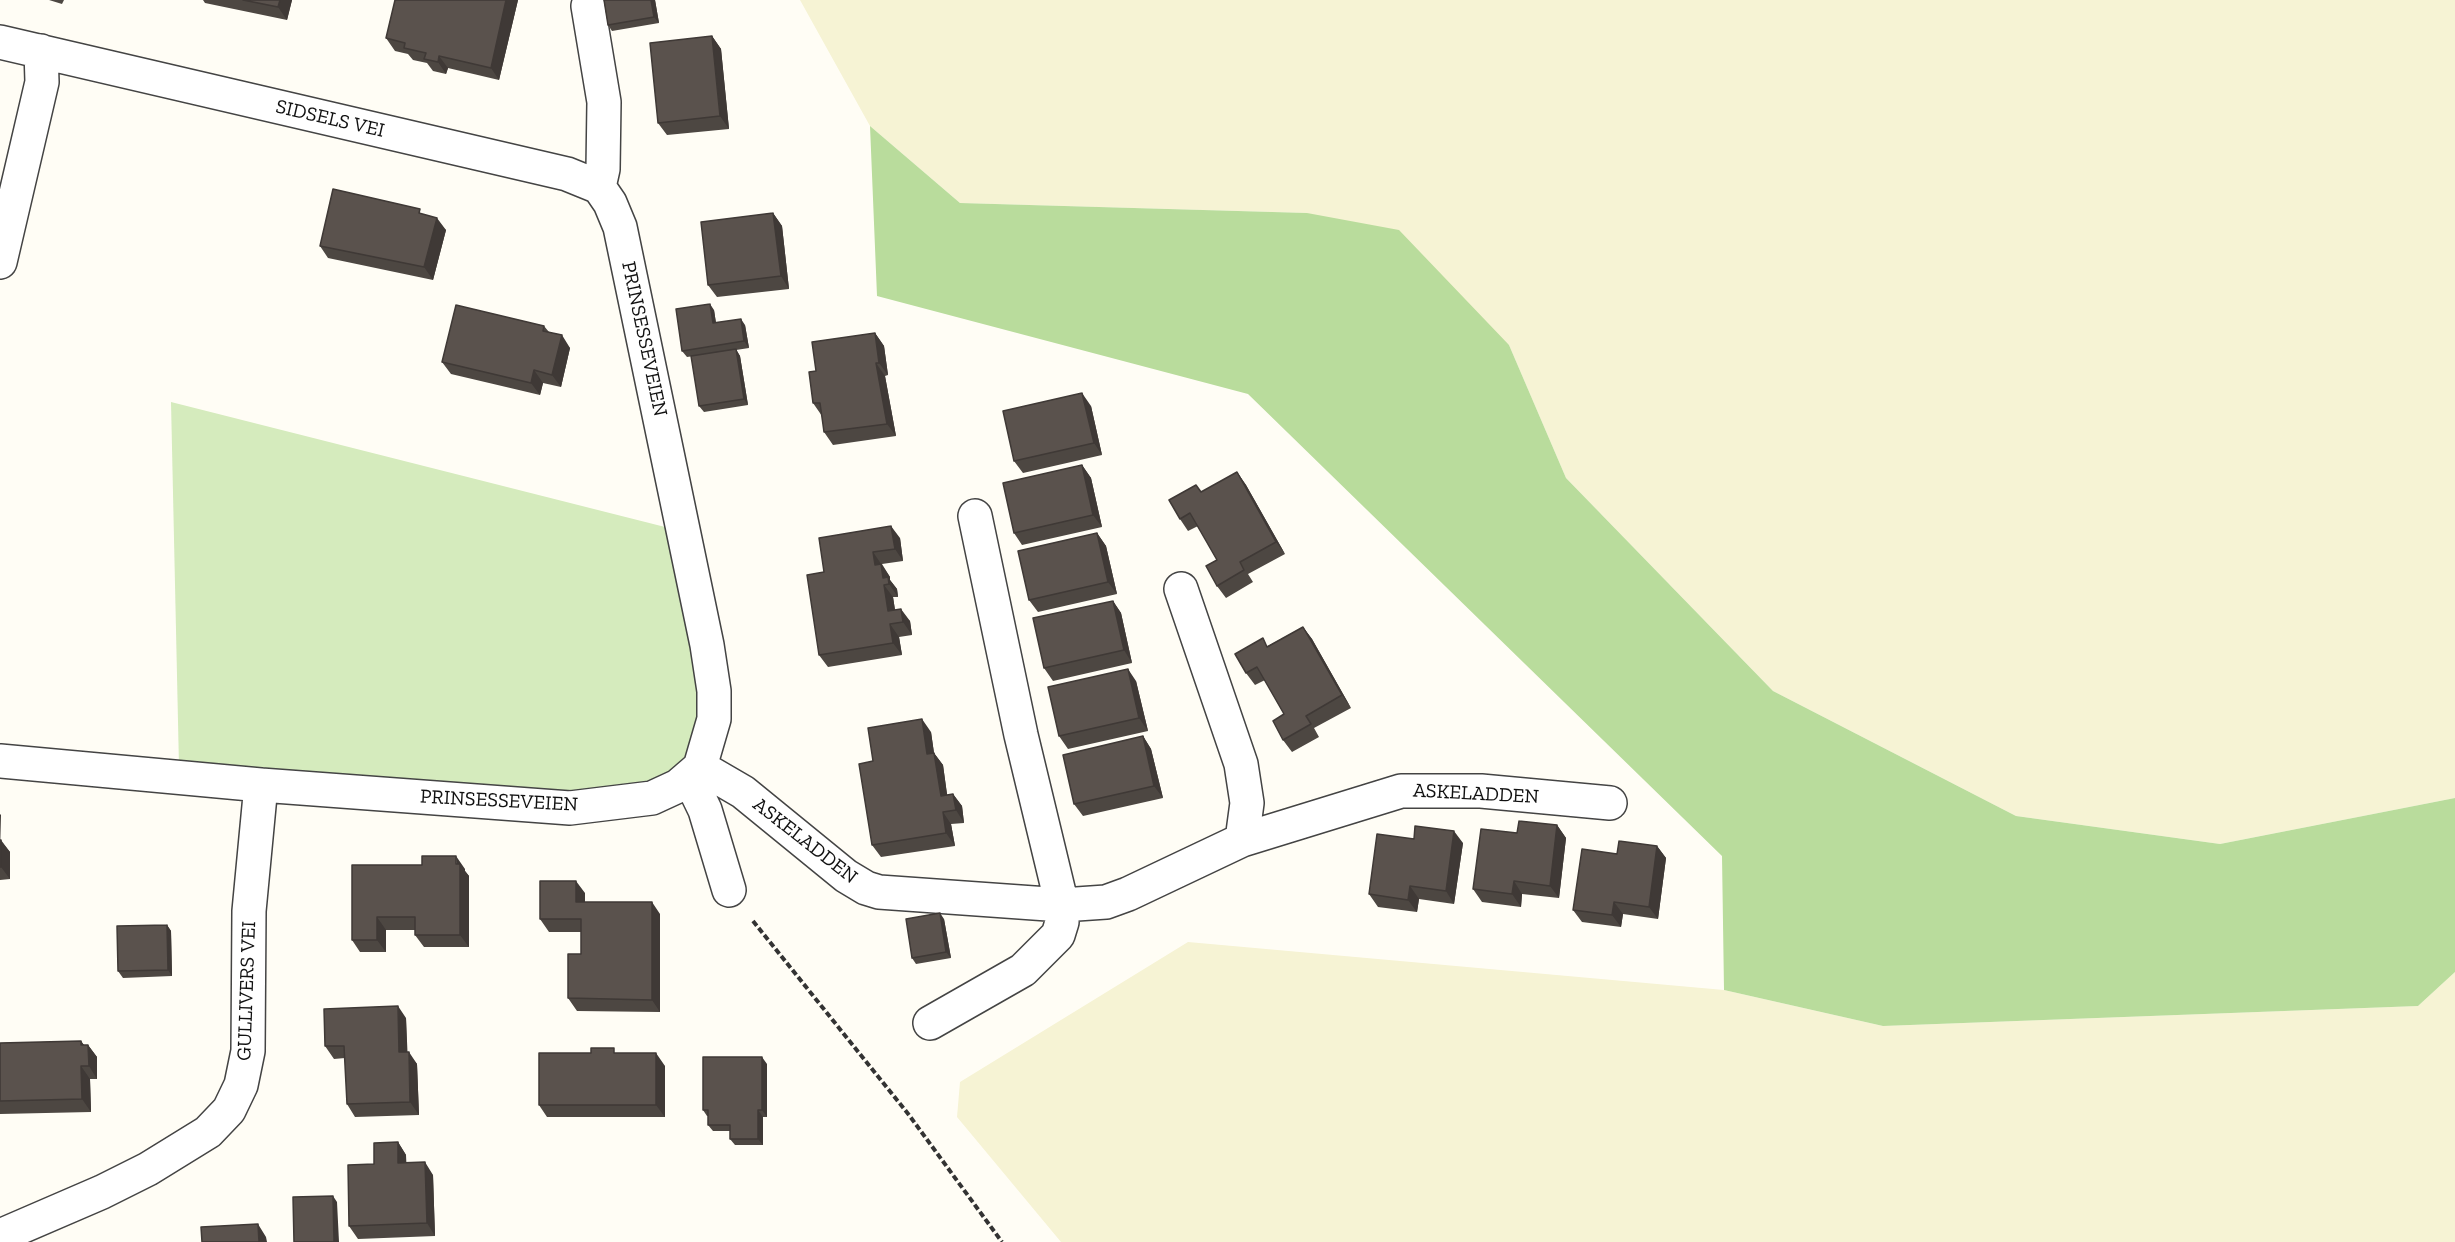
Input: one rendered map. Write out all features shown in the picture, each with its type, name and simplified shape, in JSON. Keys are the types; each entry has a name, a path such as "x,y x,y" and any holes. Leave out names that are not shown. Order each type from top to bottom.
{"street":[{"name":"PRINSESSEVEIEN","path":"0,761 261,785 570,808 652,798 678,786 694,772 714,719 714,691 707,645 620,227 604,195 604,102 588,6"},
{"name":"SIDSELS VEI","path":"0,42 567,174 604,195"},
{"path":"0,262 42,81 41,51"},
{"path":"930,1023 1023,970 1058,935 1062,905 1021,735 975,516"},
{"path":"1182,589 1240,764 1247,803 1242,840"},
{"path":"694,772 729,890"},
{"name":"ASKELADDEN","path":"694,772 743,792 846,876 866,888 879,892 1062,905 1106,902 1128,894 1242,840 1401,791 1481,791 1610,803"},
{"name":"GULLIVERS VEI","path":"0,1236 102,1192 147,1169 208,1132 229,1110 242,1085 248,1052 249,911 261,785"}],"path":[{"path":"729,890 909,1115 1002,1242"}],"shaded area":[{"path":"800,0 2455,0 2455,798 2220,844 2016,816 1773,691 1566,478 1509,345 1307,213 960,203 870,126"},
{"path":"1188,942 1724,990 1883,1026 2418,1006 2455,972 2455,1242 1061,1242 957,1117 960,1082"}],"green space":[{"path":"870,126 960,203 1307,213 1399,230 1509,345 1566,478 1773,691 2016,816 2220,844 2455,798 2455,972 2418,1006 1883,1026 1724,990 1722,856 1248,394 877,296"},
{"path":"171,402 669,528 700,691 699,719 690,757 673,778 569,799 179,767"}],"building":[{"path":"243,0 280,0 278,7"},
{"path":"395,0 506,0 491,68 439,56 438,62 424,59 426,53 404,48 405,43 386,38"},
{"path":"604,0 651,0 654,17 608,25"},
{"path":"712,36 720,116 658,123 650,43"},
{"path":"333,189 420,209 419,213 437,218 424,267 320,246"},
{"path":"773,213 781,276 708,285 701,222"},
{"path":"710,304 713,323 741,319 744,341 682,351 676,309"},
{"path":"456,305 544,326 543,331 562,335 552,375 534,370 531,383 442,362"},
{"path":"875,333 879,363 876,363 887,424 824,432 820,403 813,403 809,372 816,371 812,342"},
{"path":"736,349 744,399 699,406 691,356"},
{"path":"1082,393 1094,443 1014,461 1003,411"},
{"path":"1082,465 1093,515 1014,533 1003,483"},
{"path":"1237,472 1276,542 1240,562 1244,570 1217,586 1206,566 1217,560 1190,513 1180,519 1169,500 1196,485 1201,492"},
{"path":"891,526 895,549 873,552 875,565 881,564 883,578 888,577 889,584 884,585 888,611 901,609 903,622 890,624 893,643 819,655 807,575 824,572 819,538"},
{"path":"1097,533 1108,582 1029,600 1018,551"},
{"path":"1113,601 1124,650 1044,668 1033,618"},
{"path":"1303,627 1342,695 1306,716 1311,724 1283,740 1273,721 1284,714 1257,667 1246,673 1235,654 1263,638 1267,647"},
{"path":"1128,669 1139,718 1059,736 1048,687"},
{"path":"922,719 927,754 934,753 941,796 953,794 956,810 943,812 946,833 872,845 859,764 873,761 868,728"},
{"path":"1143,736 1154,786 1074,804 1063,755"},
{"path":"1519,821 1557,825 1550,886 1514,881 1512,894 1473,889 1481,829 1517,833"},
{"path":"1415,826 1454,831 1446,891 1410,886 1408,900 1369,894 1377,834 1414,839"},
{"path":"1,840 1,867 0,867"},
{"path":"1619,841 1657,846 1649,907 1614,902 1612,915 1573,910 1582,849 1617,854"},
{"path":"422,856 456,856 456,864 460,864 460,935 415,935 415,917 377,917 377,940 352,940 352,865 422,865"},
{"path":"540,881 576,881 576,902 652,902 652,1000 568,998 568,954 581,954 581,919 540,919"},
{"path":"940,913 946,952 912,958 906,919"},
{"path":"167,925 168,970 118,971 117,926"},
{"path":"398,1006 399,1052 409,1052 410,1102 347,1104 344,1046 325,1046 324,1009"},
{"path":"81,1041 81,1045 88,1045 89,1066 81,1066 82,1099 0,1101 0,1043"},
{"path":"591,1048 614,1048 614,1053 656,1053 656,1105 539,1105 539,1053 591,1053"},
{"path":"703,1057 762,1057 762,1110 758,1110 758,1139 730,1139 730,1125 708,1125 708,1110 703,1110"},
{"path":"398,1142 398,1163 425,1162 427,1223 349,1226 348,1165 374,1164 374,1143"},
{"path":"333,1196 334,1242 294,1242 293,1197"},
{"path":"258,1224 259,1242 202,1242 201,1227"}]}
